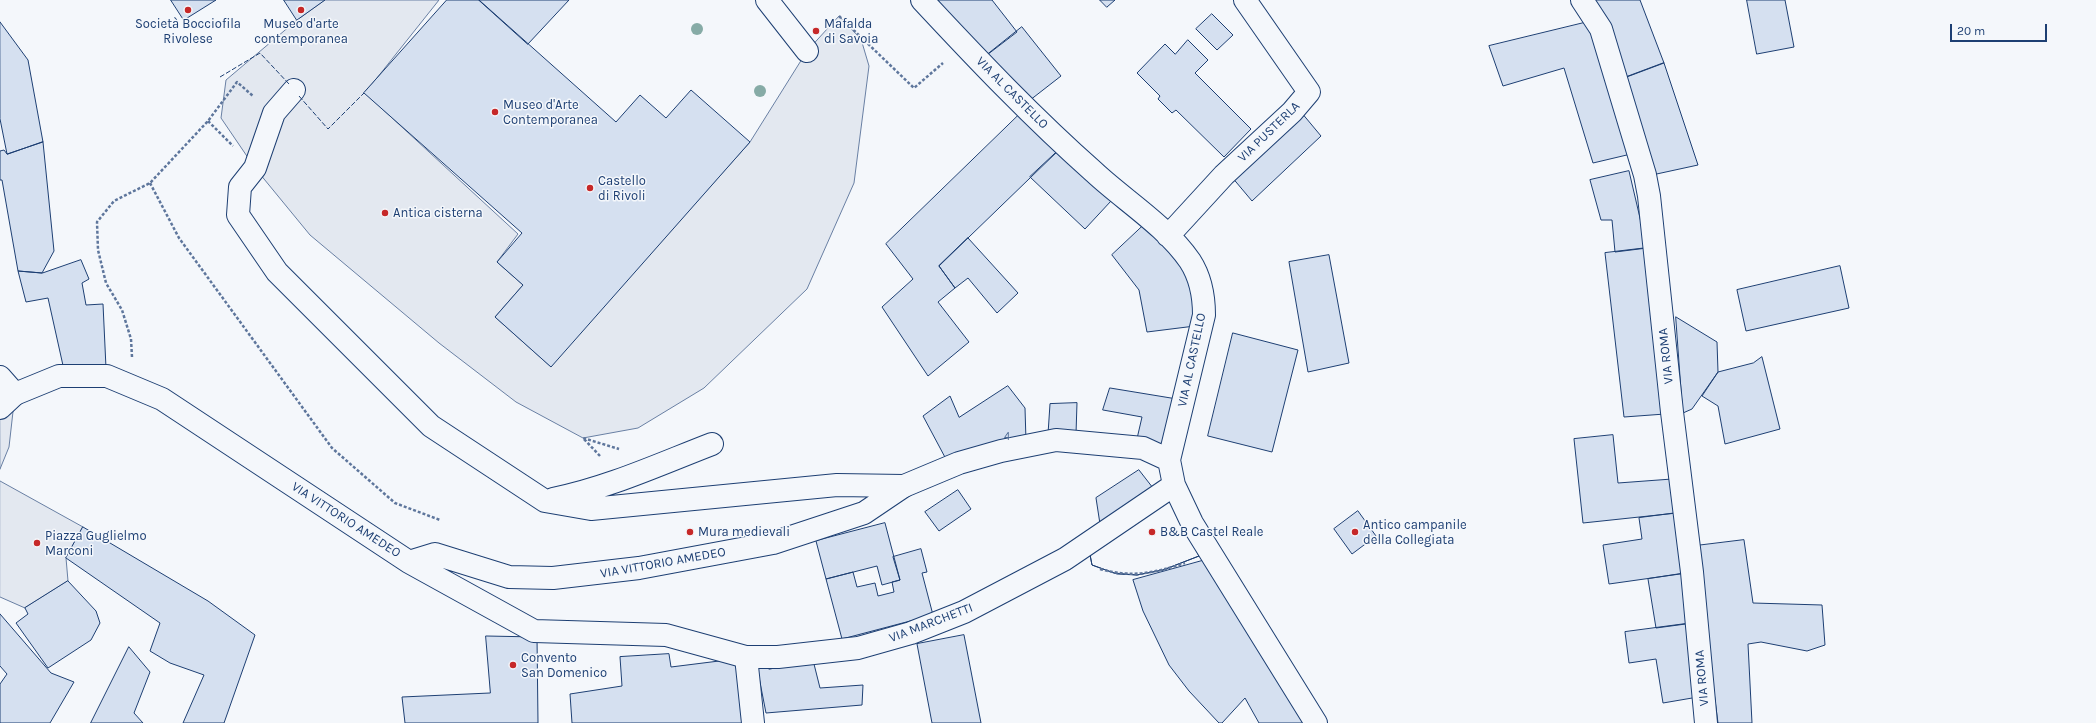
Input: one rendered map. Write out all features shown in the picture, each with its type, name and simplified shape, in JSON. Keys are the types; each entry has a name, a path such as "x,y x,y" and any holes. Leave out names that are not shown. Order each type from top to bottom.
{"street":[{"path":"767,0 807,52"},
{"name":"VIA AL CASTELLO","path":"922,0 965,46 1093,172 1168,236 1189,259 1198,274 1204,296 1204,315 1169,460 1174,485 1192,523 1316,723"},
{"name":"VIA PUSTERLA","path":"1168,236 1224,175 1292,112 1309,92 1245,0"},
{"name":"VIA ROMA","path":"1582,0 1601,29 1645,175 1649,196 1672,412 1692,572 1706,723"},
{"path":"274,113 294,90"},
{"name":"VIA VITTORIO AMEDEO","path":"274,113 255,168 240,187 238,215 277,272 431,426 545,501 591,509 837,485 904,486"},
{"name":"VIA VITTORIO AMEDEO","path":"7,401 59,376 107,376 162,400 409,562 436,554 509,577 553,578 639,568 774,543 864,513 904,486 959,463 1001,451 1056,440 1143,448 1169,460"},
{"path":"0,377 7,401"},
{"path":"545,501 569,496 621,479 712,444"},
{"name":"VIA MARCHETTI","path":"409,562 534,631 666,635 746,657 778,657 858,648 911,633 964,612 1065,559 1174,485"},
{"path":"746,657 753,723"}],"path":[{"path":"839,16 914,88 965,46"},
{"path":"130,386 133,365 131,339 122,310 106,283 98,250 97,222 114,201 150,183 208,121 237,82 274,113"},
{"path":"150,183 179,238 332,448 395,503 440,520"},
{"path":"603,461 583,438 623,450"},
{"path":"1065,559 1117,574 1138,575 1164,570 1186,563 1210,550"}],"shaded area":[{"path":"325,0 439,0 365,93 518,234 497,262 523,285 495,317 550,366 750,142 807,51 839,16 861,39 869,66 854,183 807,289 704,388 638,428 583,438 516,402 439,343 310,235 255,168 221,118 226,80 297,20"},
{"path":"0,390 15,394 9,447 0,469"},
{"name":"Piazza Guglielmo Marconi","path":"0,481 83,527 66,558 68,581 25,608 0,597"}],"building":[{"name":"Società Bocciofila Rivolese","path":"171,0 216,0 184,20"},
{"name":"Museo d'arte contemporanea","path":"284,0 325,0 297,20"},
{"name":"Castello di Rivoli","path":"447,0 479,0 616,122 640,95 666,118 691,90 750,142 551,367 495,317 523,285 497,262 522,233 364,93"},
{"path":"479,0 569,0 528,44"},
{"path":"938,0 992,0 1017,32 983,58"},
{"path":"1100,0 1115,0 1107,7"},
{"path":"1593,0 1640,0 1664,63 1624,78"},
{"path":"1747,0 1785,0 1794,47 1757,54"},
{"path":"1212,14 1233,35 1217,50 1196,29"},
{"path":"1592,21 1631,154 1593,163 1564,68 1503,86 1489,46"},
{"path":"0,22 28,60 43,142 7,154 0,119"},
{"path":"1022,27 1061,76 1025,104 987,55"},
{"path":"1188,40 1208,60 1195,73 1251,129 1224,157 1176,110 1172,113 1158,99 1160,96 1137,73 1165,44 1175,54"},
{"path":"1664,63 1698,165 1652,175 1624,78"},
{"path":"1022,112 1060,149 939,266 955,288 938,302 969,342 928,376 882,307 913,279 886,244"},
{"path":"1301,112 1321,136 1252,201 1231,176"},
{"path":"43,142 54,251 42,273 18,271 2,180 0,180 0,151 4,150 7,154"},
{"path":"1060,149 1111,201 1085,229 1030,177"},
{"path":"1629,171 1647,248 1615,252 1612,220 1601,220 1590,180"},
{"path":"1145,224 1180,260 1195,298 1195,326 1147,332 1139,290 1112,255"},
{"path":"968,238 1018,293 997,313 968,278 955,288 939,266"},
{"path":"1647,248 1665,414 1624,417 1605,253"},
{"path":"1329,255 1349,363 1308,372 1289,262"},
{"path":"81,260 89,279 82,283 86,305 103,304 106,368 64,370 48,298 26,302 18,271 42,273"},
{"path":"1840,266 1849,308 1746,331 1737,290"},
{"path":"1676,317 1717,342 1718,372 1692,409 1683,413"},
{"path":"1233,333 1298,350 1272,452 1208,436"},
{"path":"1762,357 1780,429 1725,444 1718,406 1702,396 1718,372 1753,363"},
{"path":"1008,386 1025,408 1026,441 947,461 923,416 950,396 959,417"},
{"path":"1110,388 1177,399 1166,447 1136,443 1142,417 1103,410"},
{"path":"1077,403 1076,434 1048,434 1050,404"},
{"path":"1613,435 1618,483 1672,479 1677,513 1583,523 1574,439"},
{"path":"1139,470 1153,488 1100,524 1096,498"},
{"path":"958,490 971,509 939,531 925,512"},
{"name":"B&B Castel Reale","path":"1173,497 1199,556 1163,570 1137,575 1114,573 1092,565 1089,550"},
{"name":"B&B Castel Reale","path":"1173,497 1199,556 1163,570 1137,575 1117,574 1092,565 1089,549"},
{"name":"Antico campanile della Collegiata","path":"1358,511 1376,536 1352,554 1334,529"},
{"path":"1677,513 1687,573 1609,584 1603,545 1642,539 1639,518"},
{"path":"885,523 900,580 882,585 877,566 826,579 816,541"},
{"path":"83,527 208,601 255,635 224,723 183,723 204,675 170,663 150,651 160,623 66,558"},
{"path":"1744,540 1753,603 1822,605 1825,645 1807,651 1761,642 1748,644 1752,723 1718,723 1695,546"},
{"path":"921,549 927,572 922,573 933,615 842,639 826,579 853,572 857,587 875,583 878,596 894,592 892,582 900,580 893,557"},
{"path":"1209,559 1307,723 1259,723 1245,698 1222,723 1219,723 1189,691 1169,665 1143,611 1133,580"},
{"path":"1687,573 1693,623 1656,628 1648,579"},
{"path":"68,581 96,611 100,623 91,640 48,668 16,623 28,614 25,608"},
{"path":"0,614 51,673 74,682 50,723 0,723 0,684 7,674 0,666"},
{"path":"1693,623 1698,697 1663,703 1656,659 1629,663 1625,632"},
{"path":"964,635 981,723 932,723 917,644"},
{"name":"Convento San Domenico","path":"486,636 537,637 538,723 405,723 402,697 490,693"},
{"path":"129,647 150,672 134,713 143,723 91,723"},
{"path":"669,654 671,667 735,659 745,723 572,723 570,694 622,686 620,657"},
{"path":"813,660 820,688 863,685 862,705 766,713 756,662 769,669"}],"fence":[{"path":"220,77 260,53 289,84"},
{"path":"299,96 328,129 364,93"}],"place":[{"name":"Società Bocciofila Rivolese","path":"188,10"},
{"name":"Museo d'arte contemporanea","path":"301,10"},
{"name":"Mafalda di Savoia","path":"816,31"},
{"name":"Museo d'Arte Contemporanea","path":"495,112"},
{"name":"Castello di Rivoli","path":"590,188"},
{"name":"Antica cisterna","path":"385,213"},
{"name":"Mura medievali","path":"690,532"},
{"name":"B&B Castel Reale","path":"1152,532"},
{"name":"Antico campanile della Collegiata","path":"1355,532"},
{"name":"Piazza Guglielmo Marconi","path":"37,543"},
{"name":"Convento San Domenico","path":"513,665"}]}
